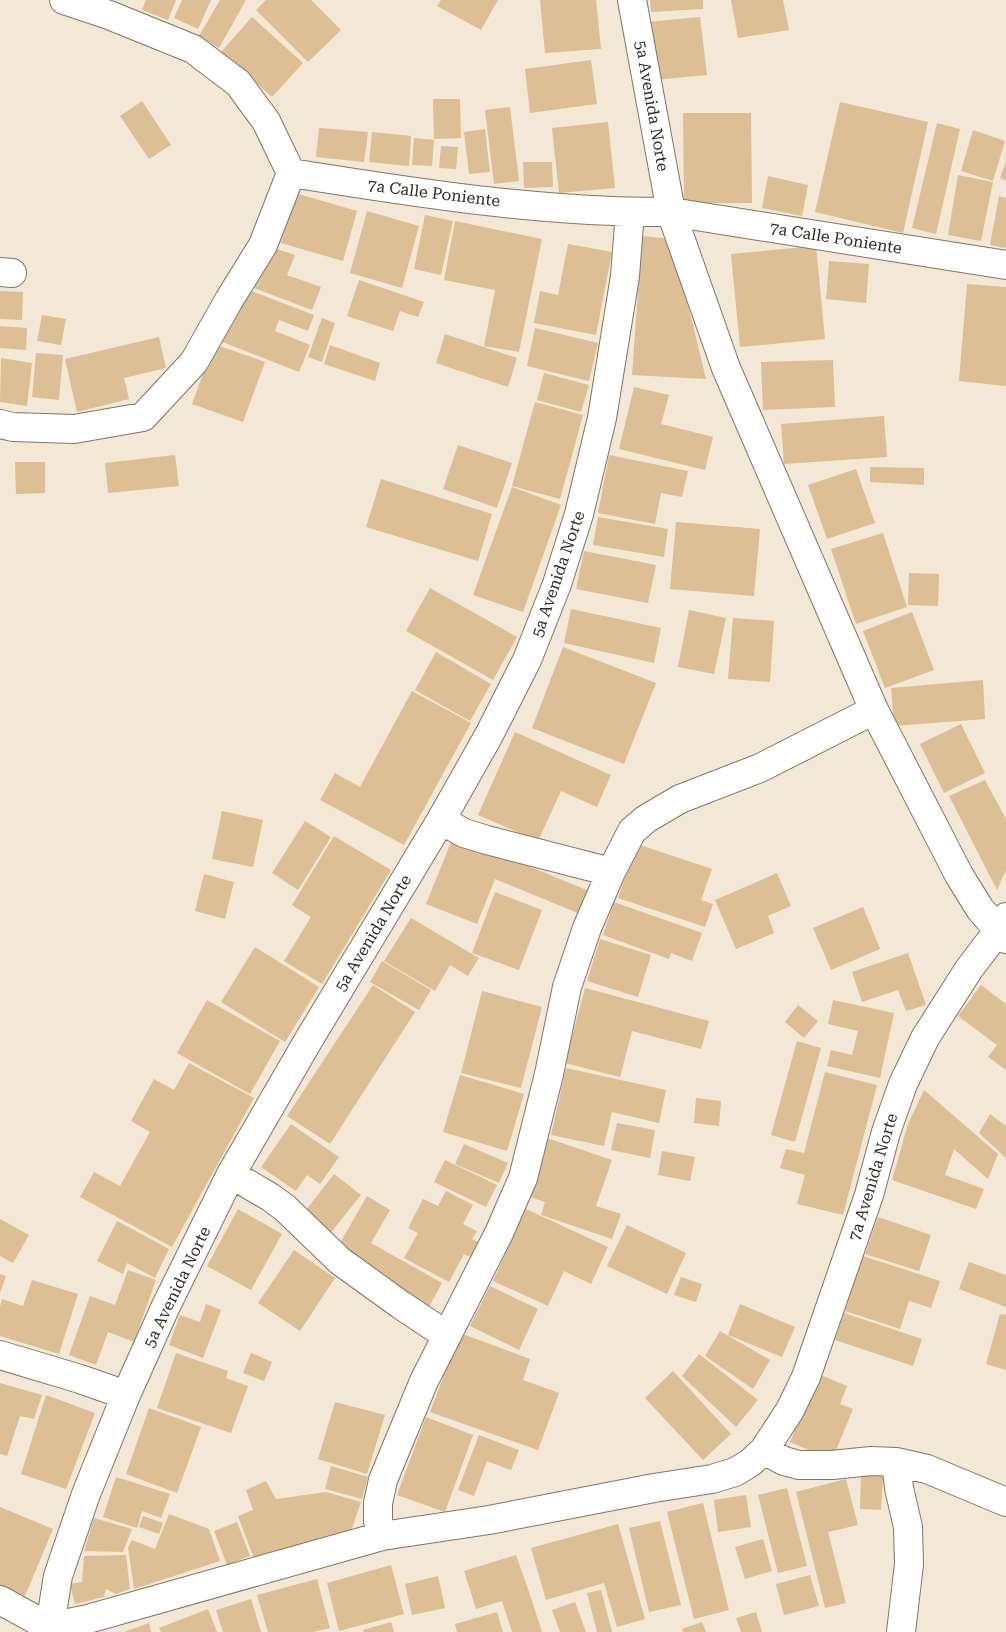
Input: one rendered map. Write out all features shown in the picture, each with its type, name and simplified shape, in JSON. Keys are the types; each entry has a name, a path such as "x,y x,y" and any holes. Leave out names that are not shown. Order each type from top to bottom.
{"street":[{"path":"0,424 13,427 74,429 143,417 194,362 263,245 291,173 266,121 238,83 193,49 109,14 64,0"},
{"name":"5a Avenida Norte","path":"632,0 671,212 726,368 874,710 959,875 980,909 1003,929"},
{"name":"7a Calle Poniente","path":"291,173 386,188 565,209 671,212 1006,265"},
{"name":"5a Avenida Norte","path":"47,1630 61,1567 86,1494 126,1395 165,1308 231,1174 308,1041 441,820 489,735 527,660 563,566 579,514 602,418 626,276 630,212"},
{"path":"382,1536 378,1521 378,1504 383,1480 424,1381 499,1233 523,1178 549,1074 566,987 584,936 611,872 632,831 646,819 680,799 760,768 874,710"},
{"path":"441,820 464,833 611,872"},
{"name":"7a Avenida Norte","path":"47,1630 382,1536 489,1520 635,1491 712,1479 734,1472 750,1463 764,1450 790,1410 806,1376 869,1195 886,1132 903,1084 925,1038 969,969 1003,929"},
{"path":"231,1174 270,1196 340,1261 401,1306 446,1335"},
{"path":"0,1355 126,1395"},
{"path":"764,1450 784,1461 799,1465 832,1465 871,1461 896,1462 927,1470 1006,1502"},
{"path":"896,1462 899,1488 908,1527 909,1564 901,1632"},
{"path":"0,1600 47,1630"}],"building":[{"path":"146,0 176,0 168,20 142,10"},
{"path":"182,0 211,0 198,29 174,18"},
{"path":"220,0 246,0 219,48 199,36"},
{"path":"266,0 311,0 341,30 308,62 256,10"},
{"path":"441,0 498,0 481,30 437,6"},
{"path":"540,0 596,0 601,49 545,53"},
{"path":"650,0 703,0 703,9 651,12"},
{"path":"731,0 783,0 789,30 738,38"},
{"path":"252,17 303,63 272,97 221,52"},
{"path":"700,17 707,75 654,80 648,22"},
{"path":"591,60 597,104 530,113 525,69"},
{"path":"433,99 460,99 461,138 434,139"},
{"path":"142,101 171,145 149,159 120,116"},
{"path":"840,102 928,122 903,233 815,212"},
{"path":"510,107 519,181 494,184 485,110"},
{"path":"683,113 751,113 752,203 684,203"},
{"path":"608,122 615,188 559,193 552,128"},
{"path":"937,123 960,129 936,234 912,228"},
{"path":"319,128 368,132 364,162 316,157"},
{"path":"485,129 490,172 469,174 464,132"},
{"path":"973,130 1005,141 993,181 961,171"},
{"path":"372,132 411,136 409,166 369,162"},
{"path":"414,138 434,140 432,166 412,165"},
{"path":"441,146 458,147 456,169 439,168"},
{"path":"1006,161 1006,181 1000,178"},
{"path":"523,162 552,162 553,187 524,188"},
{"path":"958,175 993,182 981,241 948,235"},
{"path":"768,176 808,185 802,216 762,208"},
{"path":"295,193 357,211 343,261 281,243"},
{"path":"999,196 1006,198 1006,248 990,245"},
{"path":"367,211 419,226 402,288 350,273"},
{"path":"425,215 453,221 441,275 414,269"},
{"path":"455,221 542,239 519,352 484,346 495,290 444,280"},
{"path":"642,236 672,239 706,379 632,375"},
{"path":"568,244 612,252 596,335 534,323 540,291 558,295"},
{"path":"816,246 825,339 740,347 731,254"},
{"path":"277,249 295,255 287,275 321,287 312,310 254,288 266,255 274,257"},
{"path":"829,261 869,264 866,303 826,299"},
{"path":"359,280 424,302 418,317 400,311 393,331 347,316"},
{"path":"967,284 1006,287 1006,386 959,381"},
{"path":"241,287 314,315 308,331 279,320 275,331 310,345 299,372 220,341"},
{"path":"0,291 23,292 22,320 0,319"},
{"path":"42,315 66,319 61,345 37,341"},
{"path":"322,318 335,323 322,362 308,357"},
{"path":"0,326 27,328 26,350 0,348"},
{"path":"535,328 598,343 589,381 527,366"},
{"path":"445,334 517,358 508,387 436,363"},
{"path":"159,337 166,368 124,378 129,399 77,412 65,359"},
{"path":"214,344 265,362 243,422 192,404"},
{"path":"330,345 380,363 375,381 324,364"},
{"path":"36,353 63,355 59,400 32,397"},
{"path":"1,358 32,363 27,406 0,402"},
{"path":"833,360 835,407 763,410 761,362"},
{"path":"544,373 589,385 581,412 537,400"},
{"path":"634,387 669,395 661,424 713,437 705,470 619,449"},
{"path":"535,402 583,415 560,499 512,486"},
{"path":"884,416 887,457 784,464 781,424"},
{"path":"458,445 512,463 497,508 443,489"},
{"path":"175,455 179,486 108,493 105,463"},
{"path":"609,455 688,471 682,497 661,493 655,524 598,513"},
{"path":"15,462 45,462 45,493 16,494"},
{"path":"870,467 924,468 924,485 870,482"},
{"path":"856,469 875,523 827,539 808,485"},
{"path":"381,479 492,514 478,561 366,527"},
{"path":"512,487 561,505 523,612 473,595"},
{"path":"598,517 668,529 664,557 593,545"},
{"path":"676,522 760,529 754,596 670,589"},
{"path":"883,533 907,607 856,624 831,549"},
{"path":"584,551 656,565 648,603 576,589"},
{"path":"909,573 939,574 938,606 908,605"},
{"path":"430,588 517,637 493,680 406,631"},
{"path":"571,609 661,628 654,663 564,643"},
{"path":"689,610 726,618 714,674 678,667"},
{"path":"912,612 934,670 885,688 863,631"},
{"path":"733,618 774,621 770,682 728,679"},
{"path":"563,647 656,683 624,764 532,728"},
{"path":"436,652 491,684 470,721 415,690"},
{"path":"983,680 985,719 894,726 891,688"},
{"path":"412,691 471,723 404,845 320,800 335,773 360,787"},
{"path":"961,724 985,773 944,793 920,744"},
{"path":"515,732 611,775 597,807 561,791 538,841 478,815"},
{"path":"985,780 1006,819 1006,870 997,890 949,796"},
{"path":"222,811 263,820 253,867 212,859"},
{"path":"305,821 331,837 298,890 272,873"},
{"path":"454,835 589,891 580,914 495,879 477,924 426,904"},
{"path":"334,836 391,870 322,984 284,961 311,917 292,905"},
{"path":"637,844 712,869 701,900 713,904 705,927 618,898"},
{"path":"777,873 791,906 768,916 774,933 736,949 715,900"},
{"path":"204,874 234,882 225,919 195,911"},
{"path":"495,892 542,910 519,970 472,953"},
{"path":"614,902 702,933 692,961 671,953 669,959 603,935"},
{"path":"863,907 880,949 831,970 813,928"},
{"path":"411,918 479,958 468,976 450,965 435,991 384,961"},
{"path":"600,939 651,955 638,997 587,981"},
{"path":"255,947 319,987 285,1042 221,1002"},
{"path":"908,953 926,1005 906,1011 898,990 862,1002 852,972"},
{"path":"382,961 431,990 419,1010 370,982"},
{"path":"373,985 415,1012 330,1144 287,1116"},
{"path":"981,985 1006,1004 1006,1070 988,1057 997,1045 958,1016"},
{"path":"585,988 709,1021 701,1049 632,1031 620,1077 565,1063"},
{"path":"482,991 542,1007 521,1088 461,1073"},
{"path":"207,1000 280,1041 250,1094 177,1053"},
{"path":"833,1000 894,1013 880,1078 827,1066 831,1050 852,1055 858,1031 828,1024"},
{"path":"798,1005 818,1021 804,1038 785,1022"},
{"path":"797,1041 821,1048 795,1142 771,1135"},
{"path":"189,1063 254,1098 172,1247 80,1197 94,1172 120,1186 150,1132 131,1121 154,1079 174,1090"},
{"path":"566,1068 666,1090 659,1123 612,1112 604,1146 551,1135"},
{"path":"825,1072 877,1085 843,1215 797,1204 805,1175 780,1168 786,1149 804,1153"},
{"path":"460,1075 524,1094 507,1151 443,1132"},
{"path":"924,1090 998,1154 988,1179 954,1149 945,1175 984,1189 976,1209 892,1180 908,1124"},
{"path":"696,1098 721,1101 719,1126 694,1123"},
{"path":"990,1114 1006,1126 1006,1158 979,1133"},
{"path":"617,1123 655,1130 650,1158 611,1150"},
{"path":"291,1124 339,1157 320,1184 307,1175 296,1191 261,1167"},
{"path":"547,1138 612,1160 596,1206 621,1214 612,1239 541,1215 545,1202 527,1196"},
{"path":"464,1144 508,1163 499,1183 455,1164"},
{"path":"662,1151 695,1157 690,1181 658,1175"},
{"path":"445,1160 497,1185 486,1207 434,1182"},
{"path":"334,1174 361,1195 329,1235 303,1214"},
{"path":"446,1191 473,1205 463,1224 477,1231 472,1239 480,1243 472,1258 464,1254 449,1282 404,1258 418,1233 408,1228 423,1199 438,1206"},
{"path":"367,1196 390,1210 371,1243 442,1283 429,1307 336,1250"},
{"path":"238,1209 282,1234 251,1290 207,1266"},
{"path":"526,1209 608,1247 591,1284 564,1271 548,1306 493,1281"},
{"path":"878,1217 931,1235 919,1271 865,1254"},
{"path":"0,1219 29,1235 13,1263 0,1256"},
{"path":"117,1221 169,1249 155,1278 127,1263 123,1274 97,1261"},
{"path":"627,1225 686,1253 667,1294 607,1266"},
{"path":"294,1250 335,1278 300,1331 258,1303"},
{"path":"863,1256 940,1281 931,1308 909,1301 900,1329 845,1311"},
{"path":"969,1262 1006,1275 1006,1307 959,1289"},
{"path":"128,1270 156,1280 134,1342 108,1332 96,1365 69,1355 90,1296 115,1305"},
{"path":"0,1274 6,1276 0,1293"},
{"path":"681,1277 702,1284 696,1302 674,1295"},
{"path":"32,1280 78,1294 59,1354 0,1336 0,1307 2,1299 23,1306"},
{"path":"490,1286 538,1309 519,1350 470,1326"},
{"path":"206,1304 221,1310 203,1358 169,1345 180,1315 200,1322"},
{"path":"740,1304 795,1327 782,1357 728,1335"},
{"path":"844,1313 922,1339 913,1366 835,1340"},
{"path":"1000,1314 1006,1315 1006,1370 986,1364"},
{"path":"720,1331 770,1360 753,1389 705,1356"},
{"path":"460,1333 530,1359 523,1380 559,1393 538,1450 430,1412"},
{"path":"176,1353 228,1371 226,1378 248,1386 231,1433 157,1408"},
{"path":"251,1353 272,1362 264,1381 243,1373"},
{"path":"699,1354 758,1400 736,1427 682,1376"},
{"path":"673,1371 731,1434 703,1460 645,1398"},
{"path":"818,1374 847,1386 840,1404 853,1409 832,1460 790,1442"},
{"path":"0,1383 42,1395 34,1419 20,1416 7,1456 0,1454"},
{"path":"46,1395 95,1413 66,1489 21,1474"},
{"path":"335,1402 385,1415 367,1474 318,1459"},
{"path":"149,1408 201,1427 177,1493 126,1474"},
{"path":"426,1417 473,1435 445,1512 397,1495"},
{"path":"479,1435 519,1450 511,1470 487,1461 474,1496 458,1490"},
{"path":"331,1466 368,1477 362,1499 325,1489"},
{"path":"861,1474 883,1475 881,1510 860,1509"},
{"path":"116,1477 170,1494 161,1518 142,1511 137,1528 103,1517"},
{"path":"846,1479 858,1525 828,1532 846,1603 825,1608 796,1492"},
{"path":"266,1481 276,1499 326,1492 361,1502 351,1531 255,1561 238,1516 253,1510 246,1490"},
{"path":"787,1488 807,1566 778,1573 758,1495"},
{"path":"746,1495 751,1527 718,1532 714,1500"},
{"path":"703,1503 729,1610 694,1619 667,1512"},
{"path":"0,1507 53,1529 25,1596 0,1585"},
{"path":"169,1514 209,1529 220,1561 134,1589 128,1547 132,1540 155,1549"},
{"path":"143,1516 163,1523 159,1534 139,1527"},
{"path":"94,1518 132,1529 123,1552 84,1551"},
{"path":"660,1521 681,1605 649,1612 629,1528"},
{"path":"237,1522 250,1556 227,1565 214,1531"},
{"path":"618,1524 645,1619 617,1627 604,1583 546,1600 531,1548"},
{"path":"763,1539 772,1571 745,1579 735,1547"},
{"path":"126,1555 130,1589 116,1594 106,1589 104,1597 75,1604 70,1584 82,1582 84,1556"},
{"path":"516,1555 542,1632 512,1632 502,1601 476,1609 464,1571"},
{"path":"391,1565 404,1614 339,1631 327,1583"},
{"path":"810,1575 819,1606 784,1615 776,1584"},
{"path":"438,1576 445,1608 412,1615 405,1584"},
{"path":"317,1579 330,1628 313,1632 268,1632 257,1595"},
{"path":"601,1590 612,1632 597,1632 587,1593"},
{"path":"251,1599 261,1632 223,1632 216,1610"},
{"path":"575,1602 586,1632 560,1632 552,1610"},
{"path":"208,1609 217,1632 161,1632 159,1628"},
{"path":"497,1612 503,1632 457,1632 455,1624"},
{"path":"756,1612 762,1632 741,1632 736,1618"},
{"path":"391,1622 394,1632 364,1632 363,1630"},
{"path":"702,1622 706,1632 683,1632 682,1629"},
{"path":"149,1623 151,1632 124,1632"}]}
